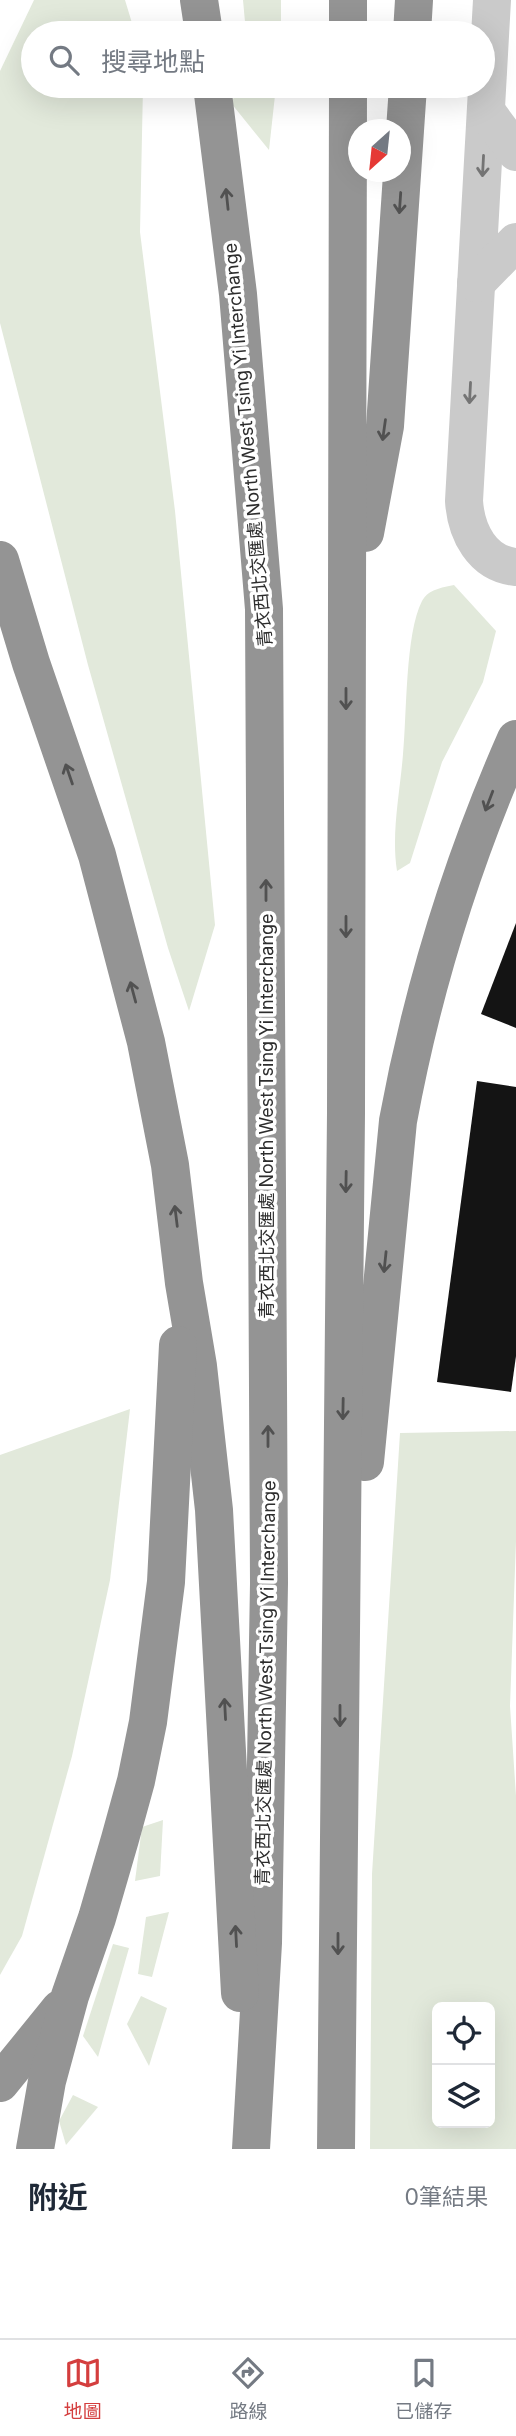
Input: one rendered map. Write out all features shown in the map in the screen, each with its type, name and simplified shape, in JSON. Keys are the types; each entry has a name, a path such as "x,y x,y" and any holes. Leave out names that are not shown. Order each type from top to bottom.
{"highway":[{"path":"199,0 202,21"},
{"path":"348,0 348,21"},
{"path":"413,21 414,0"},
{"name":"青衣西北交匯處 North West Tsing Yi Interchange","path":"214,98 238,293 264,610 269,1583 263,1943 251,2138"},
{"path":"336,2149 346,1114 348,98"},
{"path":"346,631 385,426 407,98"},
{"path":"0,560 31,663 97,855 146,1042 170,1165 184,1283 198,1366 214,1510 236,1943 251,2138"},
{"path":"340,1648 360,1510 398,1121 408,1069 463,873 516,738"},
{"path":"35,2149 47,2081 69,1996 97,1918 120,1839 148,1722 165,1592 176,1368 184,1283"},
{"path":"0,2083 69,1996"}],"lane":[{"path":"491,21 492,0"},
{"path":"487,98 465,519 471,535 481,549 493,560 516,567"},
{"path":"486,111 516,152"},
{"path":"477,283 516,242"}],"shaded area":[{"path":"34,0 125,0 131,21 24,21"},
{"path":"243,0 281,0 281,21 245,21"},
{"path":"21,27 21,98 143,98 140,232 175,511 215,925 189,1011 168,948 88,665 0,323 0,71"},
{"path":"234,98 275,98 269,150 231,103"},
{"path":"454,585 496,631 483,682 442,762 410,863 397,871 395,828 412,633 416,615 425,597 436,590"},
{"path":"130,1409 110,1580 72,1756 22,1936 0,1975 0,1455"},
{"path":"516,1431 516,1541 510,1706 516,1796 516,2149 370,2149 372,1874 400,1433"},
{"path":"163,1820 160,1876 135,1881 142,1827"},
{"path":"169,1912 152,1977 138,1974 146,1917"},
{"path":"113,1944 129,1948 98,2057 83,2036"},
{"path":"141,1996 167,2008 149,2066 127,2024"},
{"path":"73,2095 98,2107 66,2145 59,2121"}],"building":[{"path":"516,923 516,1028 481,1014"},
{"path":"477,1081 516,1087 516,1356 511,1392 437,1382"}]}
